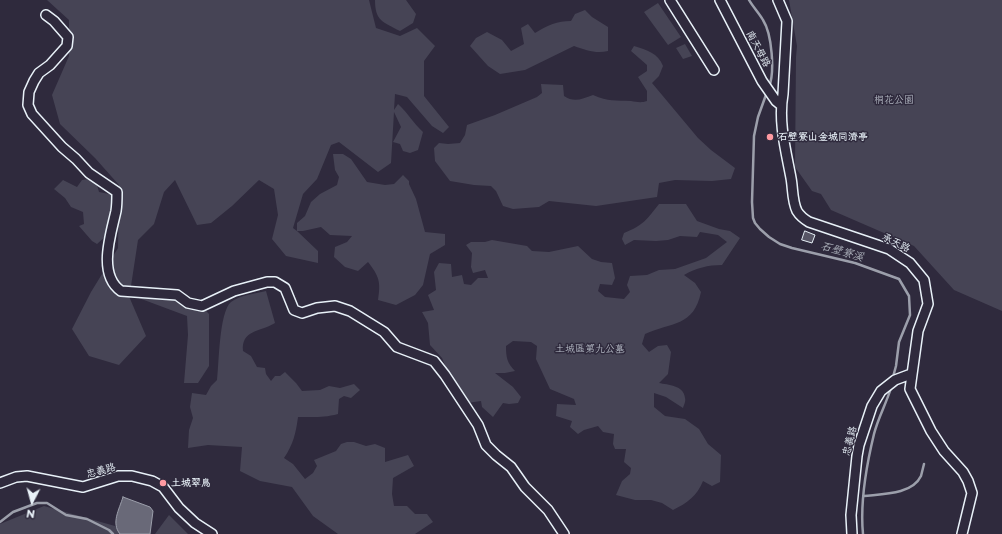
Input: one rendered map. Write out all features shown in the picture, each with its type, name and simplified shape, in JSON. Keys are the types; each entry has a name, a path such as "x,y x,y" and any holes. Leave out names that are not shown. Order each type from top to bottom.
{"street":[{"path":"670,0 714,70"},
{"name":"南天母路","path":"720,0 762,81 778,103"},
{"name":"承天路","path":"778,0 787,21 784,87 778,103 797,211 809,222 888,249 910,263 924,280 928,304 918,331 910,388 931,430 944,451 963,472 972,493 962,534"},
{"path":"46,15 54,21 68,37 67,46 50,65 39,73 29,92 28,105 32,114 62,147 89,173 117,192 116,209 108,245 107,258 109,273 114,286 121,291 177,295 188,303 202,306 234,291 267,282 275,282 285,288 294,310 302,313 317,308 335,306 350,311 384,332 397,347 434,361 478,425 486,445 511,467 525,487 548,510 564,534"},
{"name":"忠義路","path":"852,534 851,514 856,456 872,406 881,391 895,380 911,374"},
{"name":"忠義路","path":"0,483 16,477 27,476 83,487 118,476 132,476 152,480 163,487 179,508 195,523 212,534"}],"green space":[{"path":"47,0 369,0 376,28 400,36 417,28 435,46 424,61 424,96 449,127 443,133 432,126 407,97 395,94 394,110 398,104 423,132 418,150 410,153 403,151 400,144 393,142 401,127 394,112 391,163 378,172 339,142 331,145 317,179 303,194 293,228 318,251 318,263 286,256 272,239 278,215 274,189 259,180 232,206 211,223 197,225 175,180 164,192 154,224 138,240 131,286 197,301 209,314 209,366 198,383 184,383 188,335 187,316 128,294 146,336 119,365 89,356 72,329 91,292 118,248 119,185 95,158 60,124 52,95 69,56 69,20"},
{"path":"375,0 406,0 416,14 413,23 400,31 385,23 378,17 375,7"},
{"name":"桐花公園","path":"789,0 1002,0 1002,311 954,290 914,246 831,210 821,194 812,191 795,167 797,46"},
{"path":"658,3 681,37 668,45 644,12"},
{"path":"585,10 592,17 608,27 608,51 595,52 574,46 525,70 500,74 488,66 470,46 476,38 487,32 502,40 511,51 524,44 521,28 528,24 535,33 553,24 571,21 575,14"},
{"path":"685,44 692,56 683,59 676,48"},
{"path":"634,46 652,53 661,62 663,66 659,76 652,83 698,138 735,168 731,179 712,181 675,180 659,183 657,197 596,206 549,201 539,207 513,209 503,206 496,191 491,186 450,181 435,161 434,148 439,143 460,143 465,135 467,125 537,97 542,93 541,84 563,85 564,96 575,100 593,95 603,99 612,100 639,102 647,101 647,91 638,77 647,71 647,65 631,51"},
{"path":"333,154 343,154 351,159 367,182 385,185 394,184 403,175 409,181 416,199 425,232 445,234 445,245 430,254 423,285 415,295 396,305 378,300 379,284 377,275 368,262 358,271 345,267 334,257 335,247 347,242 352,236 330,235 321,227 297,231 297,223 305,216 311,202 320,194 337,185 339,177 335,170"},
{"path":"95,178 99,192 114,195 107,235 97,244 92,241 79,226 84,224 83,212 71,207 65,198 54,189 63,180 77,187 82,180"},
{"name":"土城區第九公墓","path":"659,204 686,204 697,221 719,229 730,231 740,238 722,265 702,267 684,275 695,283 701,292 698,303 693,312 680,322 645,334 642,344 649,352 658,346 667,345 671,352 668,374 659,383 679,388 682,390 685,399 683,408 666,397 654,393 654,407 665,416 685,419 699,429 708,444 721,455 720,482 712,486 703,481 698,491 691,498 683,505 673,510 662,503 651,500 635,500 616,495 622,481 630,474 631,468 624,462 626,449 615,449 613,444 614,434 603,432 598,426 584,430 578,434 570,427 572,421 556,416 557,404 576,405 574,399 550,389 536,359 537,346 531,342 513,341 506,346 508,360 515,371 495,373 513,387 521,397 518,403 503,403 493,417 482,407 481,401 467,403 450,377 442,358 430,345 428,323 422,312 434,310 428,295 436,290 434,272 439,263 451,264 452,277 462,275 464,284 471,285 478,278 488,278 485,270 473,273 471,267 472,253 466,245 471,242 485,242 492,240 527,246 532,251 549,252 578,246 592,259 612,263 615,278 612,285 600,284 598,291 605,297 624,299 630,292 627,285 630,276 647,275 659,270 675,269 706,258 727,242 718,235 700,232 697,237 680,236 668,240 656,241 634,240 625,245 622,239 624,233 644,221"},
{"path":"266,291 275,323 248,335 243,344 243,351 251,356 257,367 265,368 266,374 271,381 275,376 280,376 285,372 302,391 320,390 329,386 340,388 354,384 360,390 351,398 344,396 339,399 338,414 323,417 298,417 294,439 284,458 293,464 305,479 313,473 317,466 314,460 336,451 341,444 347,442 354,442 366,446 375,444 385,448 385,462 408,455 414,466 393,478 392,494 394,506 407,506 415,514 427,514 433,522 415,534 338,534 313,516 292,487 260,481 240,471 242,447 208,445 188,448 189,430 193,418 190,407 192,393 206,395 211,386 217,380 220,339 227,308 231,302 239,298"},
{"path":"44,506 115,526 122,534 0,534 0,524"},
{"path":"169,515 188,534 155,534"}],"water":[{"path":"123,497 150,507 153,511 150,534 120,534 117,530 116,521"}],"building":[{"path":"805,231 815,235 812,243 802,240"}],"waterway":[{"name":"石壁寮溪","path":"749,0 763,20 769,34 772,53 772,72 769,87"},
{"name":"石壁寮溪","path":"767,92 758,117 754,136 752,202 753,218 755,223 769,237 780,244 855,263 899,279 909,296 910,315 899,342 893,377"},
{"name":"石壁寮溪","path":"863,534 863,497 869,458 874,434 891,388"},
{"path":"864,496 887,494 911,487 921,476 924,464"},
{"path":"0,522 13,512 37,503 47,503 66,515 87,519 109,530 113,534"}],"place":[{"name":"石壁寮山金城同濟亭","path":"770,137"},
{"name":"土城翠鳥","path":"163,483"}]}
